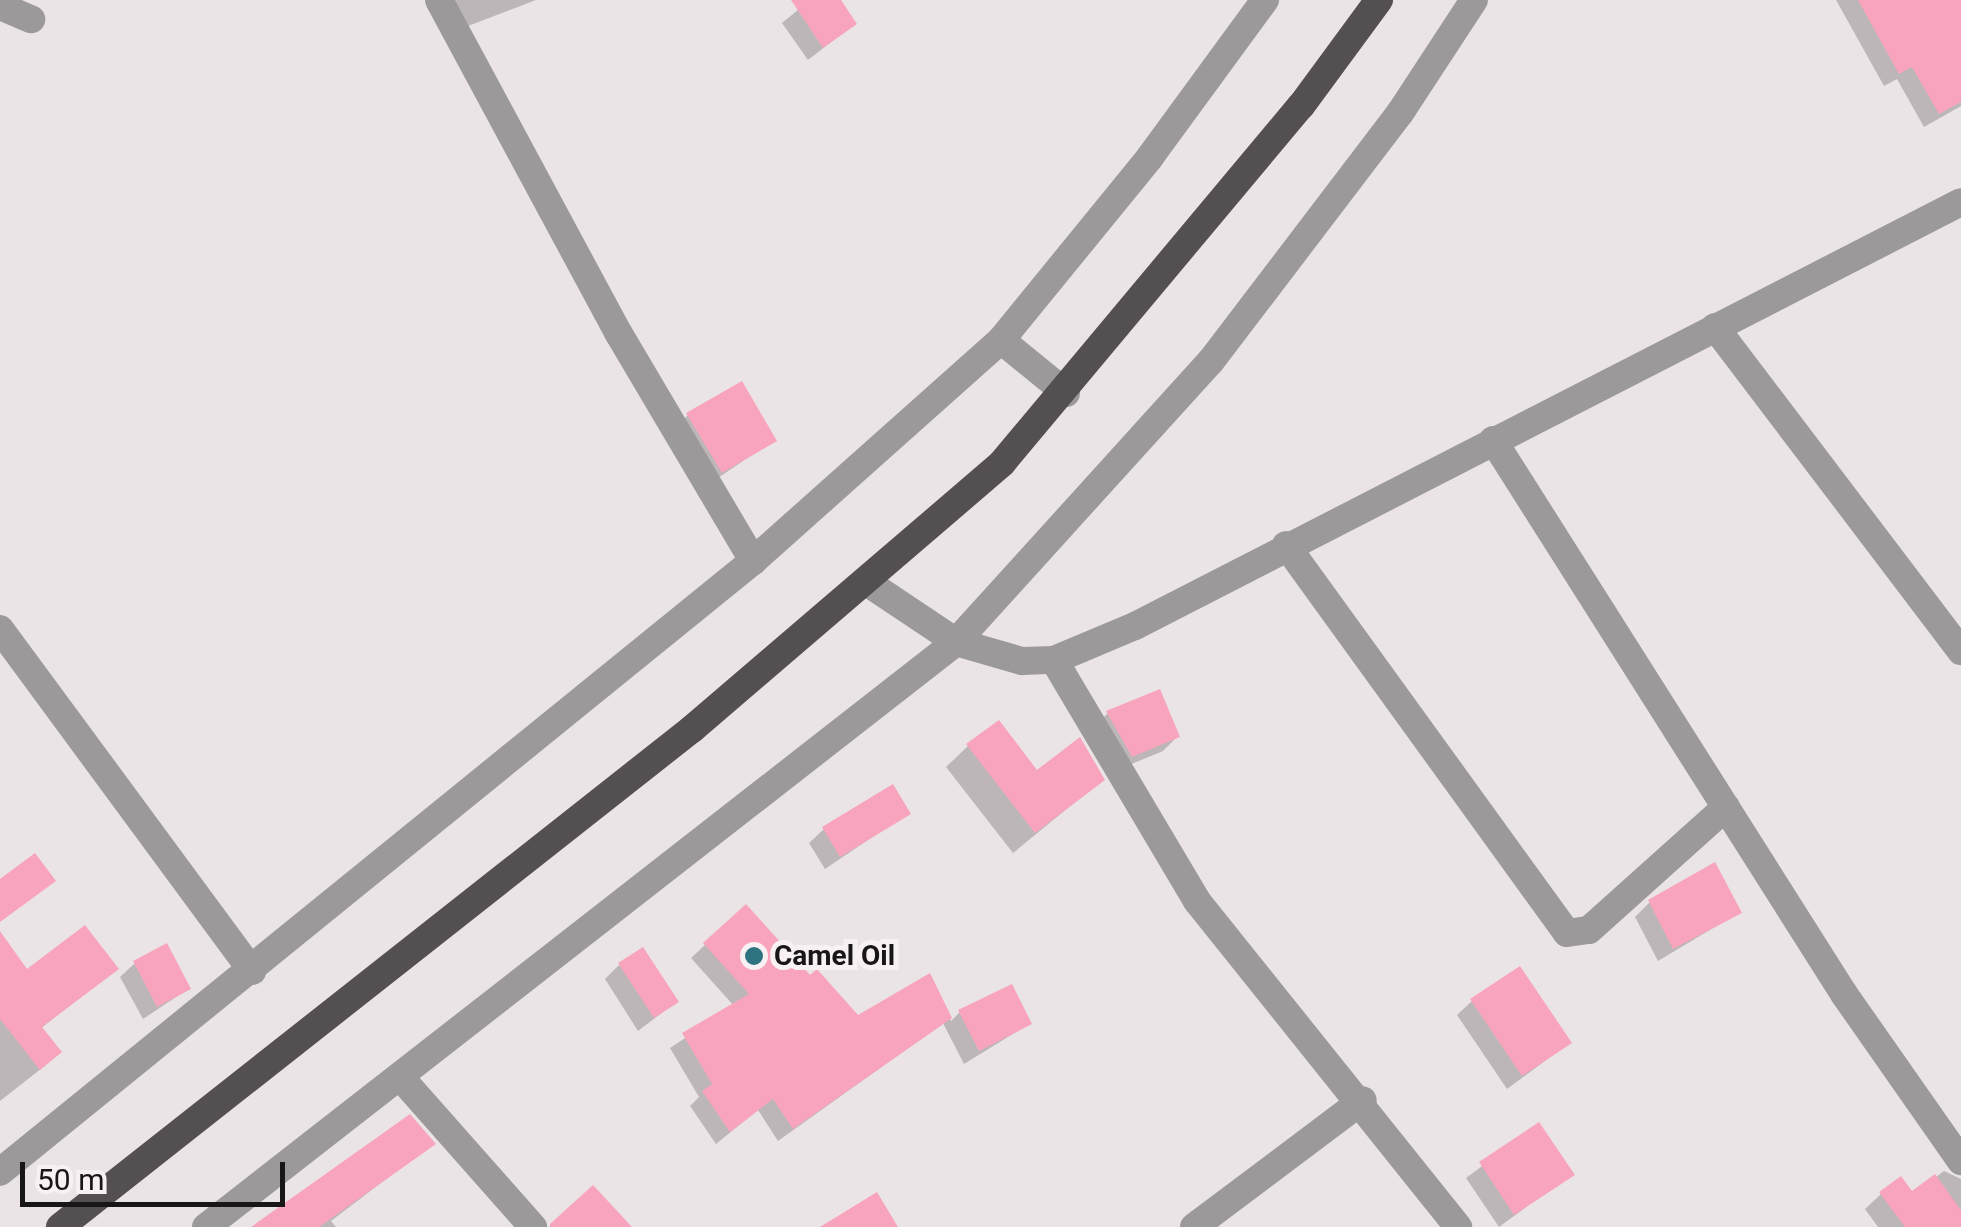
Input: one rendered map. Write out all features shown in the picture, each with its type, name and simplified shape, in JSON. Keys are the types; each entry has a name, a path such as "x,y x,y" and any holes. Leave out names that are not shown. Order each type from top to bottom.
{"highway":[{"path":"60,1227 868,583 1002,463 1066,392 1379,0"}],"street":[{"path":"439,0 619,334 753,561"},
{"path":"0,1172 753,561 1001,340 1150,157 1264,0"},
{"path":"206,1227 239,1218 402,1079 956,642 1212,361 1400,112 1474,0"},
{"path":"0,6 32,19"},
{"path":"868,583 956,642 1022,662 1054,660 1135,626 1286,545 1961,202"},
{"path":"1715,327 1961,651"},
{"path":"1001,340 1066,392"},
{"path":"1493,440 1844,994 1961,1161"},
{"path":"1286,545 1567,933 1589,930 1726,807"},
{"path":"0,629 252,971"},
{"path":"1054,660 1197,901 1253,978 1362,1100 1458,1227"},
{"path":"402,1079 533,1227"},
{"path":"1194,1227 1362,1100"}],"building":[{"path":"791,0 841,0 857,24 823,48"},
{"path":"1858,0 1961,0 1961,102 1939,114 1912,67 1899,74"},
{"path":"742,381 777,441 722,473 686,413"},
{"path":"1160,689 1180,737 1132,757 1106,711"},
{"path":"999,720 1037,770 1080,737 1105,780 1035,833 966,744"},
{"path":"893,784 911,814 840,857 822,827"},
{"path":"35,853 56,881 0,922 0,879"},
{"path":"1715,862 1742,913 1673,949 1648,900"},
{"path":"746,904 810,975 817,969 858,1015 930,973 952,1018 793,1129 773,1099 730,1132 702,1091 712,1084 682,1033 749,994 703,943"},
{"path":"85,925 119,969 42,1027 62,1052 40,1070 0,1019 0,931 27,969"},
{"path":"167,943 191,989 157,1007 133,961"},
{"path":"643,947 679,1002 654,1018 618,963"},
{"path":"1520,966 1572,1043 1522,1076 1470,999"},
{"path":"1012,984 1032,1024 979,1051 958,1010"},
{"path":"410,1114 436,1144 319,1227 251,1227"},
{"path":"1539,1122 1575,1175 1514,1215 1479,1162"},
{"path":"1935,1174 1961,1210 1961,1227 1905,1227 1879,1192 1901,1176 1912,1191"},
{"path":"593,1185 632,1227 550,1227 550,1224"},
{"path":"877,1192 898,1227 820,1227"}],"place":[{"name":"Camel Oil","path":"754,956"}]}
